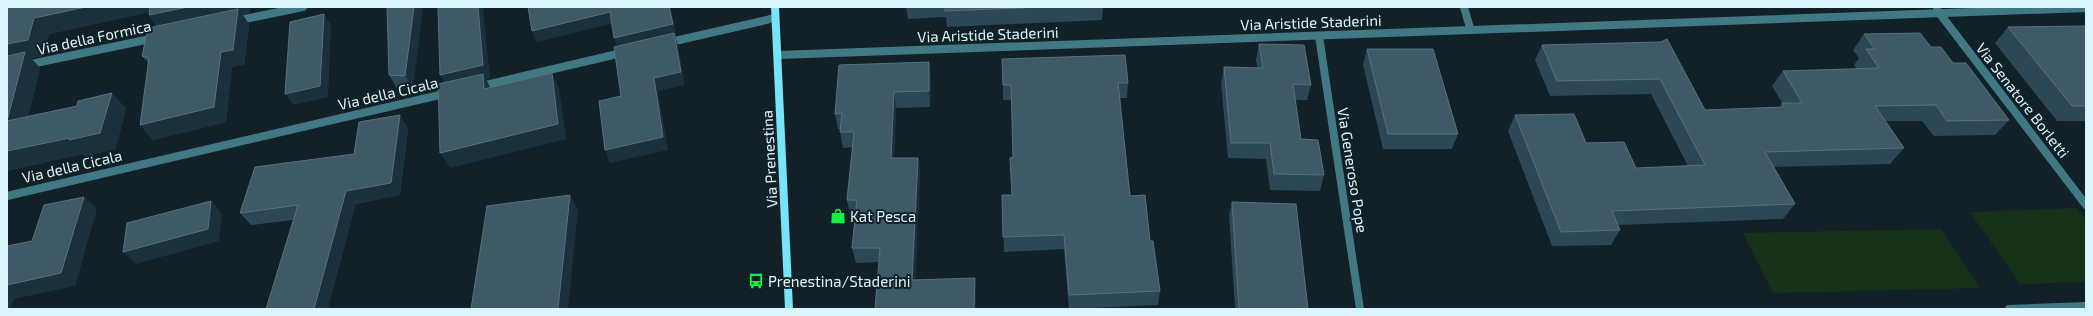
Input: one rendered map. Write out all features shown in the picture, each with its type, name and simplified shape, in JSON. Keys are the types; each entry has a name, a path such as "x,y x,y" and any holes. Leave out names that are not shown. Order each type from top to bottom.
{"street":[{"path":"225,23 303,7"},
{"name":"Via Prenestina","path":"775,7 789,309"},
{"path":"1464,7 1470,28"},
{"name":"Via Aristide Staderini","path":"778,55 852,51 1319,36 1470,28 1936,10 2086,8"},
{"name":"Via Senatore Borletti","path":"1936,10 2086,205"},
{"path":"659,45 775,18"},
{"name":"Via della Formica","path":"7,68 163,36"},
{"name":"Via Generoso Pope","path":"1319,36 1360,309"},
{"name":"Via della Cicala","path":"7,196 636,50"},
{"path":"2009,309 2086,306"}],"green space":[{"path":"2077,208 2086,220 2086,282 2020,284 1970,212"},
{"path":"1941,229 1980,288 1773,293 1743,233"}],"building":[{"path":"7,7 86,7 34,18 28,40 7,44"},
{"path":"150,7 188,7 149,15"},
{"path":"387,7 414,7 405,76 389,75"},
{"path":"438,7 478,7 483,65 440,75"},
{"path":"528,7 669,7 673,24 614,38 610,12 532,31"},
{"path":"945,7 1043,7 945,11"},
{"path":"238,9 233,50 221,52 214,107 140,125 149,58 142,56 148,28"},
{"path":"324,14 320,86 285,94 290,22"},
{"path":"2086,26 2086,106 2072,106 2008,27"},
{"path":"674,33 681,72 654,78 663,137 605,150 599,101 621,96 614,47"},
{"path":"1920,33 1931,47 1941,47 1953,63 1966,63 2009,120 1947,121 1936,105 1875,106 1904,148 1765,152 1795,204 1612,211 1620,230 1561,232 1515,115 1574,114 1586,143 1624,142 1636,168 1705,165 1660,79 1557,81 1542,45 1661,42 1667,39 1705,110 1784,107 1782,103 1802,103 1783,71 1879,68 1866,49 1875,49 1864,34"},
{"path":"1259,44 1304,45 1311,85 1293,84 1301,139 1318,140 1324,175 1274,174 1270,143 1231,143 1224,67 1263,68"},
{"path":"1367,49 1433,49 1458,134 1388,134"},
{"path":"25,52 7,121 7,56"},
{"path":"1125,55 1128,83 1118,83 1130,196 1145,195 1150,241 1153,241 1160,291 1069,295 1064,235 1003,237 1002,195 1012,195 1010,158 1013,157 1011,85 1003,85 1002,59"},
{"path":"929,62 929,91 894,92 891,158 918,158 912,280 975,278 974,309 875,309 880,248 852,248 857,200 847,200 854,132 840,132 842,113 835,114 839,65"},
{"path":"552,73 558,124 440,153 438,84 483,74 484,89"},
{"path":"112,93 100,133 7,151 7,121 77,106 78,101"},
{"path":"400,115 391,183 346,191 314,309 266,309 298,205 240,213 255,167 354,154 359,122"},
{"path":"570,195 558,309 471,309 487,206"},
{"path":"84,197 61,273 7,285 7,246 32,241 44,205"},
{"path":"211,201 208,229 123,252 127,223"},
{"path":"1232,202 1296,204 1308,309 1239,309"}],"place":[{"name":"Kat Pesca","path":"838,216"},
{"name":"Prenestina/Staderini","path":"756,281"}]}
